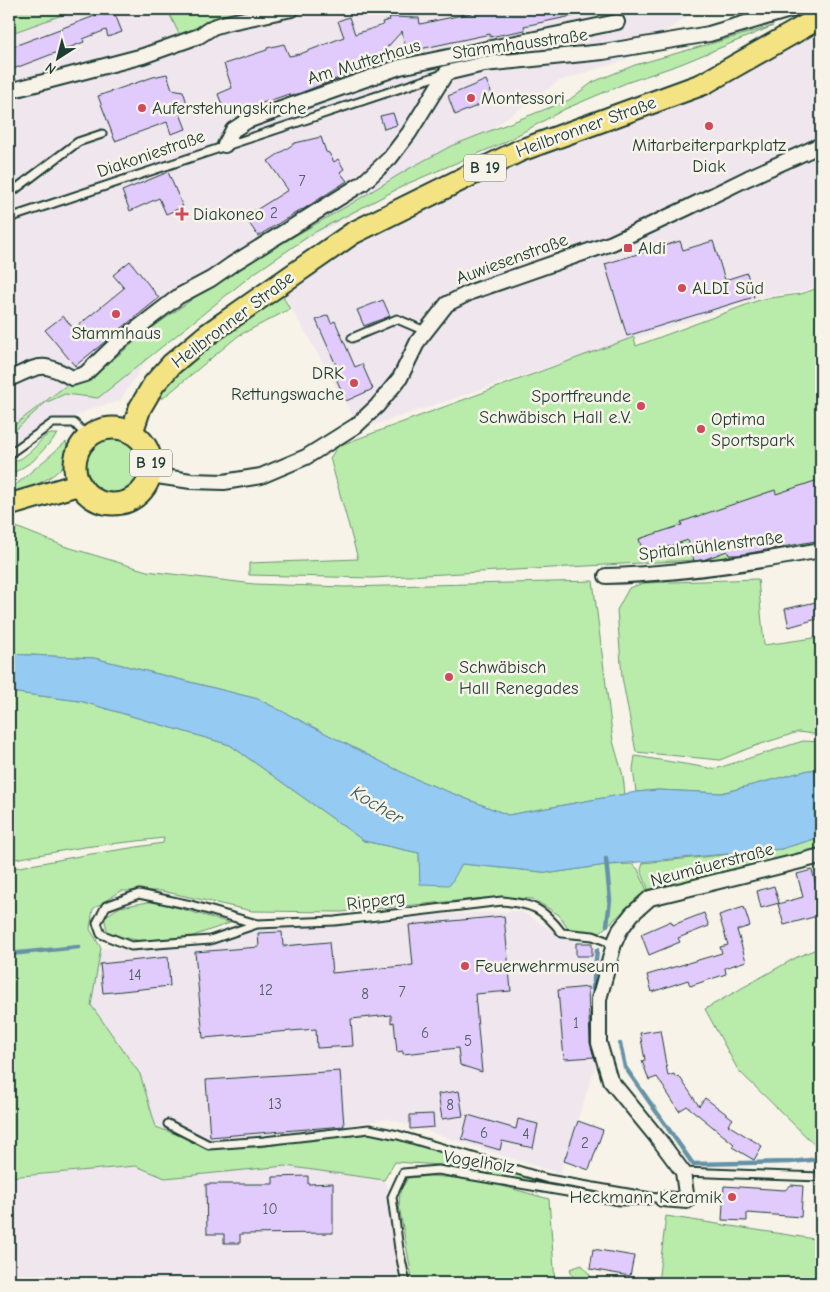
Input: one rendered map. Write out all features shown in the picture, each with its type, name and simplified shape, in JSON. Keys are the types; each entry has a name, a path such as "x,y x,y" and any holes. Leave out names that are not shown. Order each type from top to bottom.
{"main road":[{"name":"Heilbronner Straße","path":"132,432 140,408 154,384 172,364 208,334 353,233 519,151 703,84 821,17"},
{"name":"B 19","path":"80,484 92,497 110,504 123,502 135,496 145,487 150,475 151,461 149,454 143,442 132,432 116,428 100,430 88,437"},
{"path":"9,505 80,484 75,468 76,456 79,448 88,437"}],"street":[{"path":"9,91 143,56 199,36 226,23 292,9"},
{"name":"Stammhausstraße","path":"9,379 40,365 58,370 72,378 84,374 113,347 179,296 211,279 363,183 390,158 409,133 446,73 484,64 603,52 709,34 793,9"},
{"name":"Am Mutterhaus","path":"224,146 232,130 247,120 400,67 617,22"},
{"name":"Auwiesenstraße","path":"150,475 191,481 224,482 261,476 306,457 357,425 377,406 400,378 418,341 447,304 471,292 612,243 748,178 821,146"},
{"name":"Spitalmühlenstraße","path":"606,576 640,575 739,565 821,550"},
{"name":"Neumäuerstraße","path":"662,1199 688,1200 683,1172 610,1080 599,1043 599,999 614,944 620,930 632,914 650,898 821,856"}],"lane":[{"name":"Diakoniestraße","path":"9,218 446,73"},
{"path":"9,194 78,142 102,134"},
{"path":"352,338 396,319 425,331"},
{"path":"9,454 53,423 74,424 88,437"},
{"name":"Ripperg","path":"257,924 191,905 139,894 106,906 97,923 101,934 131,946 210,940 257,924 335,921 502,901 525,904 549,916 562,933 593,936 614,944"},
{"path":"168,1124 209,1145 369,1130 398,1135 548,1179 662,1199"},
{"name":"Vogelholz","path":"406,1283 392,1197 403,1173 438,1170 620,1201 662,1199"},
{"path":"683,1172 821,1177"}],"shaded area":[{"name":"Diakoneo","path":"79,9 167,9 180,36 272,9 691,9 692,13 623,61 559,81 432,171 277,256 150,354 120,401 93,408 9,449 9,34"},
{"path":"821,22 821,285 800,292 761,297 368,427 354,418 284,295 353,233 703,84"},
{"path":"521,911 565,938 597,948 595,965 595,1067 560,1174 389,1119 219,1143 155,1127 140,1074 91,1005 101,948 191,948 248,923"},
{"path":"136,1166 165,1178 285,1166 384,1180 392,1197 398,1283 9,1283 9,1178"}],"green space":[{"path":"9,9 79,9 9,34"},
{"path":"167,9 272,9 180,36"},
{"path":"773,26 681,64 626,83 565,109 503,143 409,183 315,232 253,274 98,398 65,394 45,403 9,436 9,429 72,381 85,382 152,328 223,277 410,168 451,146 569,100 593,82 635,65"},
{"name":"Sportfreunde Schwäbisch Hall e.V.","path":"821,287 821,542 748,557 372,578 249,575 249,563 358,559 330,458 338,446 634,337 636,346 762,299 801,294"},
{"path":"279,290 290,309 238,336 162,399 160,396 179,371"},
{"path":"50,434 58,434 33,461 9,476 9,464 25,455"},
{"path":"112,436 123,438 133,444 139,454 141,465 139,476 133,486 123,492 112,494 101,492 91,486 85,476 83,465 85,454 91,444 101,438"},
{"path":"66,442 68,452 60,469 44,481 16,493 12,488"},
{"name":"Schwäbisch Hall Renegades","path":"9,520 11,525 64,546 147,571 254,584 345,587 593,581 613,741 623,776 625,794 508,815 413,778 258,699 94,658 9,654"},
{"path":"758,579 764,645 821,637 821,735 798,732 720,760 636,752 622,677 617,610 629,588 644,583"},
{"path":"9,692 80,701 230,745 364,841 419,853 420,884 462,864 552,873 606,865 632,864 638,869 650,898 624,911 597,935 569,929 559,915 533,899 497,897 341,912 252,911 162,891 121,891 93,909 90,929 101,948 91,1005 140,1074 156,1127 208,1146 259,1147 371,1134 415,1140 469,1151 604,1195 440,1165 395,1162 384,1180 285,1166 165,1178 136,1166 9,1177 9,869 163,843 164,838 84,847 9,860"},
{"path":"803,741 821,742 821,769 809,770 722,793 658,790 636,792 633,769 635,756 715,769"},
{"path":"821,837 821,849 649,891 641,870 643,863 781,849"},
{"path":"154,901 230,923 193,936 141,941 108,934 104,917 120,907"},
{"path":"821,947 821,1151 738,1070 705,1009 795,958"},
{"path":"430,1176 481,1180 549,1199 555,1283 413,1283 399,1206 400,1191 408,1178"},
{"path":"666,1216 821,1240 821,1283 658,1283"},
{"path":"582,1265 596,1283 575,1283 570,1269"}],"water":[{"name":"Kocher","path":"9,654 94,658 258,699 413,778 508,815 636,792 658,790 722,793 809,770 821,769 821,837 781,849 606,865 552,873 462,864 450,885 420,884 419,853 364,841 230,745 80,701 9,692"}],"building":[{"path":"98,9 113,9 122,32 108,37 106,30 83,39 84,42 13,69 12,66 9,67 9,48 100,14"},
{"path":"484,9 581,9 582,14 524,26 525,30 490,37 490,34 406,52 402,31 382,53 384,60 382,64 356,73 354,72 290,97 289,94 239,111 238,106 224,111 218,94 232,88 224,64 267,50 267,48 284,44 289,56 300,54 344,37 338,21 349,17 355,34 383,25 382,22 390,20 389,17 419,18 420,24"},
{"name":"Auferstehungskirche","path":"167,74 172,89 183,91 187,103 179,111 186,129 171,134 167,122 115,141 98,96"},
{"name":"Montessori","path":"486,80 494,99 455,115 448,96"},
{"path":"393,113 397,125 384,129 380,116"},
{"path":"321,137 326,152 329,153 334,162 338,159 344,169 340,172 347,181 258,236 245,217 288,190 268,161 295,143"},
{"path":"168,172 183,207 166,214 159,198 130,211 122,191"},
{"name":"ALDI Süd","path":"680,241 683,250 713,241 725,280 747,273 754,297 627,336 605,264"},
{"name":"Stammhaus","path":"130,261 159,298 75,366 45,330 63,316 74,329 124,288 113,275"},
{"path":"383,300 390,316 364,326 357,310"},
{"path":"328,315 331,323 335,321 355,367 362,364 373,389 346,401 335,376 340,374 316,320"},
{"path":"818,480 821,489 821,540 739,555 729,555 727,551 703,560 694,561 688,540 644,555 639,539 682,525 681,522 775,490 776,494"},
{"path":"816,602 820,618 789,627 785,609"},
{"path":"812,870 821,904 821,915 784,925 778,904 803,897 797,874"},
{"path":"774,886 779,903 761,908 757,891"},
{"path":"744,907 750,926 737,930 746,961 725,968 726,974 690,986 688,980 652,992 647,975 722,953 720,947 728,945 719,915"},
{"path":"704,913 709,926 678,938 680,942 649,955 641,934 671,921 673,925"},
{"path":"504,916 511,991 475,994 482,1072 460,1065 458,1048 403,1054 403,1051 397,1052 394,1022 391,1023 391,1015 351,1019 353,1046 317,1048 316,1029 203,1038 195,952 259,947 258,933 282,932 283,946 329,942 332,973 413,965 409,925"},
{"path":"576,943 592,943 592,956 576,956"},
{"path":"168,957 170,986 103,993 100,964"},
{"path":"588,987 590,1043 594,1057 564,1059 558,990"},
{"path":"660,1030 668,1076 674,1074 676,1078 679,1076 699,1106 705,1098 733,1119 728,1125 762,1146 754,1160 732,1147 734,1144 687,1106 679,1111 657,1077 649,1080 642,1061 645,1060 640,1033"},
{"path":"340,1071 344,1126 210,1137 206,1080"},
{"path":"459,1091 463,1116 442,1119 438,1094"},
{"path":"433,1114 434,1127 410,1129 410,1115"},
{"path":"468,1115 516,1129 518,1119 538,1124 533,1148 502,1141 500,1150 462,1139"},
{"path":"578,1121 603,1130 589,1170 564,1161"},
{"path":"308,1176 308,1184 333,1183 333,1233 240,1234 240,1243 224,1243 224,1234 207,1234 206,1184 273,1184 273,1177"},
{"path":"791,1185 803,1186 801,1217 747,1213 747,1221 722,1220 724,1186 785,1190"},
{"path":"593,1249 634,1256 630,1276 590,1269"}],"waterway":[{"path":"606,859 610,900 607,925"},
{"path":"9,954 79,947"},
{"path":"593,989 597,950"},
{"path":"620,1044 625,1067 693,1164 790,1162 821,1159"}],"place":[{"name":"Montessori","path":"471,98"},
{"name":"Auferstehungskirche","path":"142,108"},
{"name":"Mitarbeiterparkplatz Diak","path":"709,126"},
{"name":"Diakoneo","path":"182,214"},
{"name":"Aldi","path":"628,248"},
{"name":"ALDI Süd","path":"682,288"},
{"name":"Stammhaus","path":"116,314"},
{"name":"DRK Rettungswache","path":"354,383"},
{"name":"Sportfreunde Schwäbisch Hall e.V.","path":"641,406"},
{"name":"Optima Sportspark","path":"701,429"},
{"name":"Schwäbisch Hall Renegades","path":"449,677"},
{"name":"Feuerwehrmuseum","path":"465,966"},
{"name":"Heckmann Keramik","path":"732,1197"}]}
